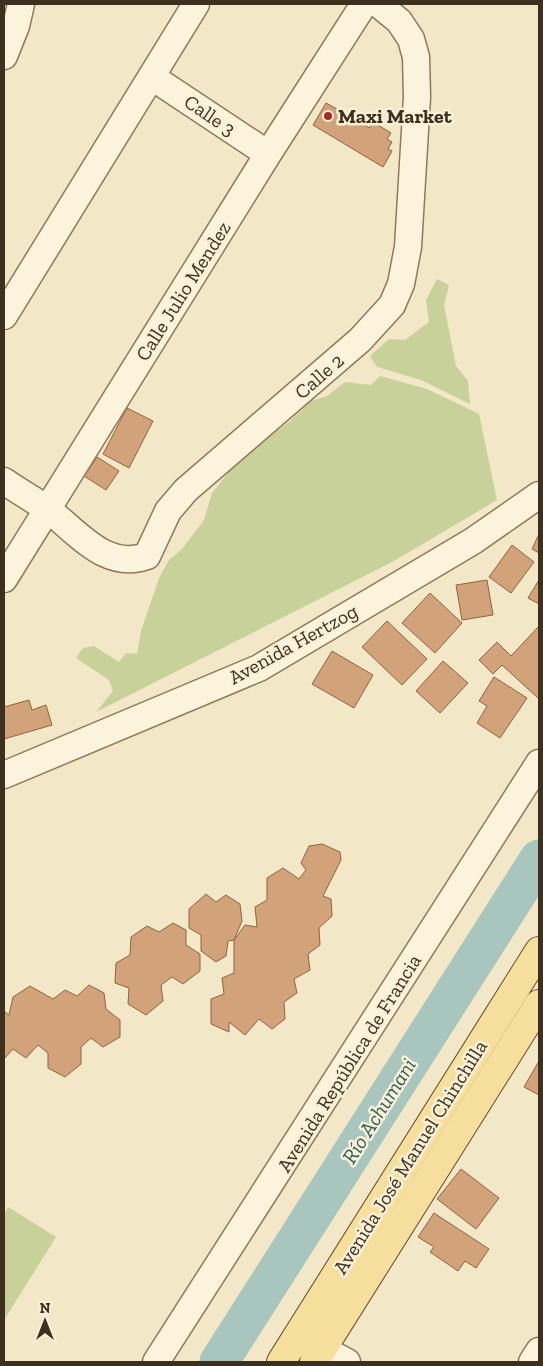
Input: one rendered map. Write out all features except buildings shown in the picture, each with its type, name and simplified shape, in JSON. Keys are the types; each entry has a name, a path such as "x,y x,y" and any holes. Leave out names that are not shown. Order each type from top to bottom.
{"main road":[{"name":"Avenida José Manuel Chinchilla","path":"281,1362 538,956"},
{"name":"Avenida José Manuel Chinchilla","path":"319,1355 539,1004"}],"street":[{"path":"4,56 16,26 21,4"},
{"path":"4,316 196,4"},
{"name":"Calle Julio Mendez","path":"4,579 268,154 364,4"},
{"name":"Calle 2","path":"4,481 48,510 96,550 118,559 136,560 147,556 168,511 186,490 360,340 392,305 401,284 408,247 417,97 416,57 411,39 399,21 378,4"},
{"name":"Calle 3","path":"152,77 268,154"},
{"name":"Avenida Hertzog","path":"4,775 259,668 473,541 539,495"},
{"name":"Avenida República de Francia","path":"156,1362 539,763"},
{"path":"298,1336 319,1355 347,1362"},
{"path":"532,1362 539,1351"}],"green space":[{"path":"437,279 449,285 444,305 456,366 468,381 470,404 421,380 377,367 370,356 389,339 405,340 429,322 426,300"},
{"path":"380,376 427,389 479,414 497,500 394,561 96,712 113,691 109,680 76,658 83,648 94,646 119,662 126,653 137,654 141,631 159,578 169,560 182,549 204,520 212,493 240,458 289,422 311,401 327,396 345,382 371,385"},
{"path":"8,1207 56,1237 4,1320 4,1214"}],"waterway":[{"name":"Río Achumani","path":"219,1362 539,859"}],"place":[{"name":"Maxi Market","path":"328,116"}]}
